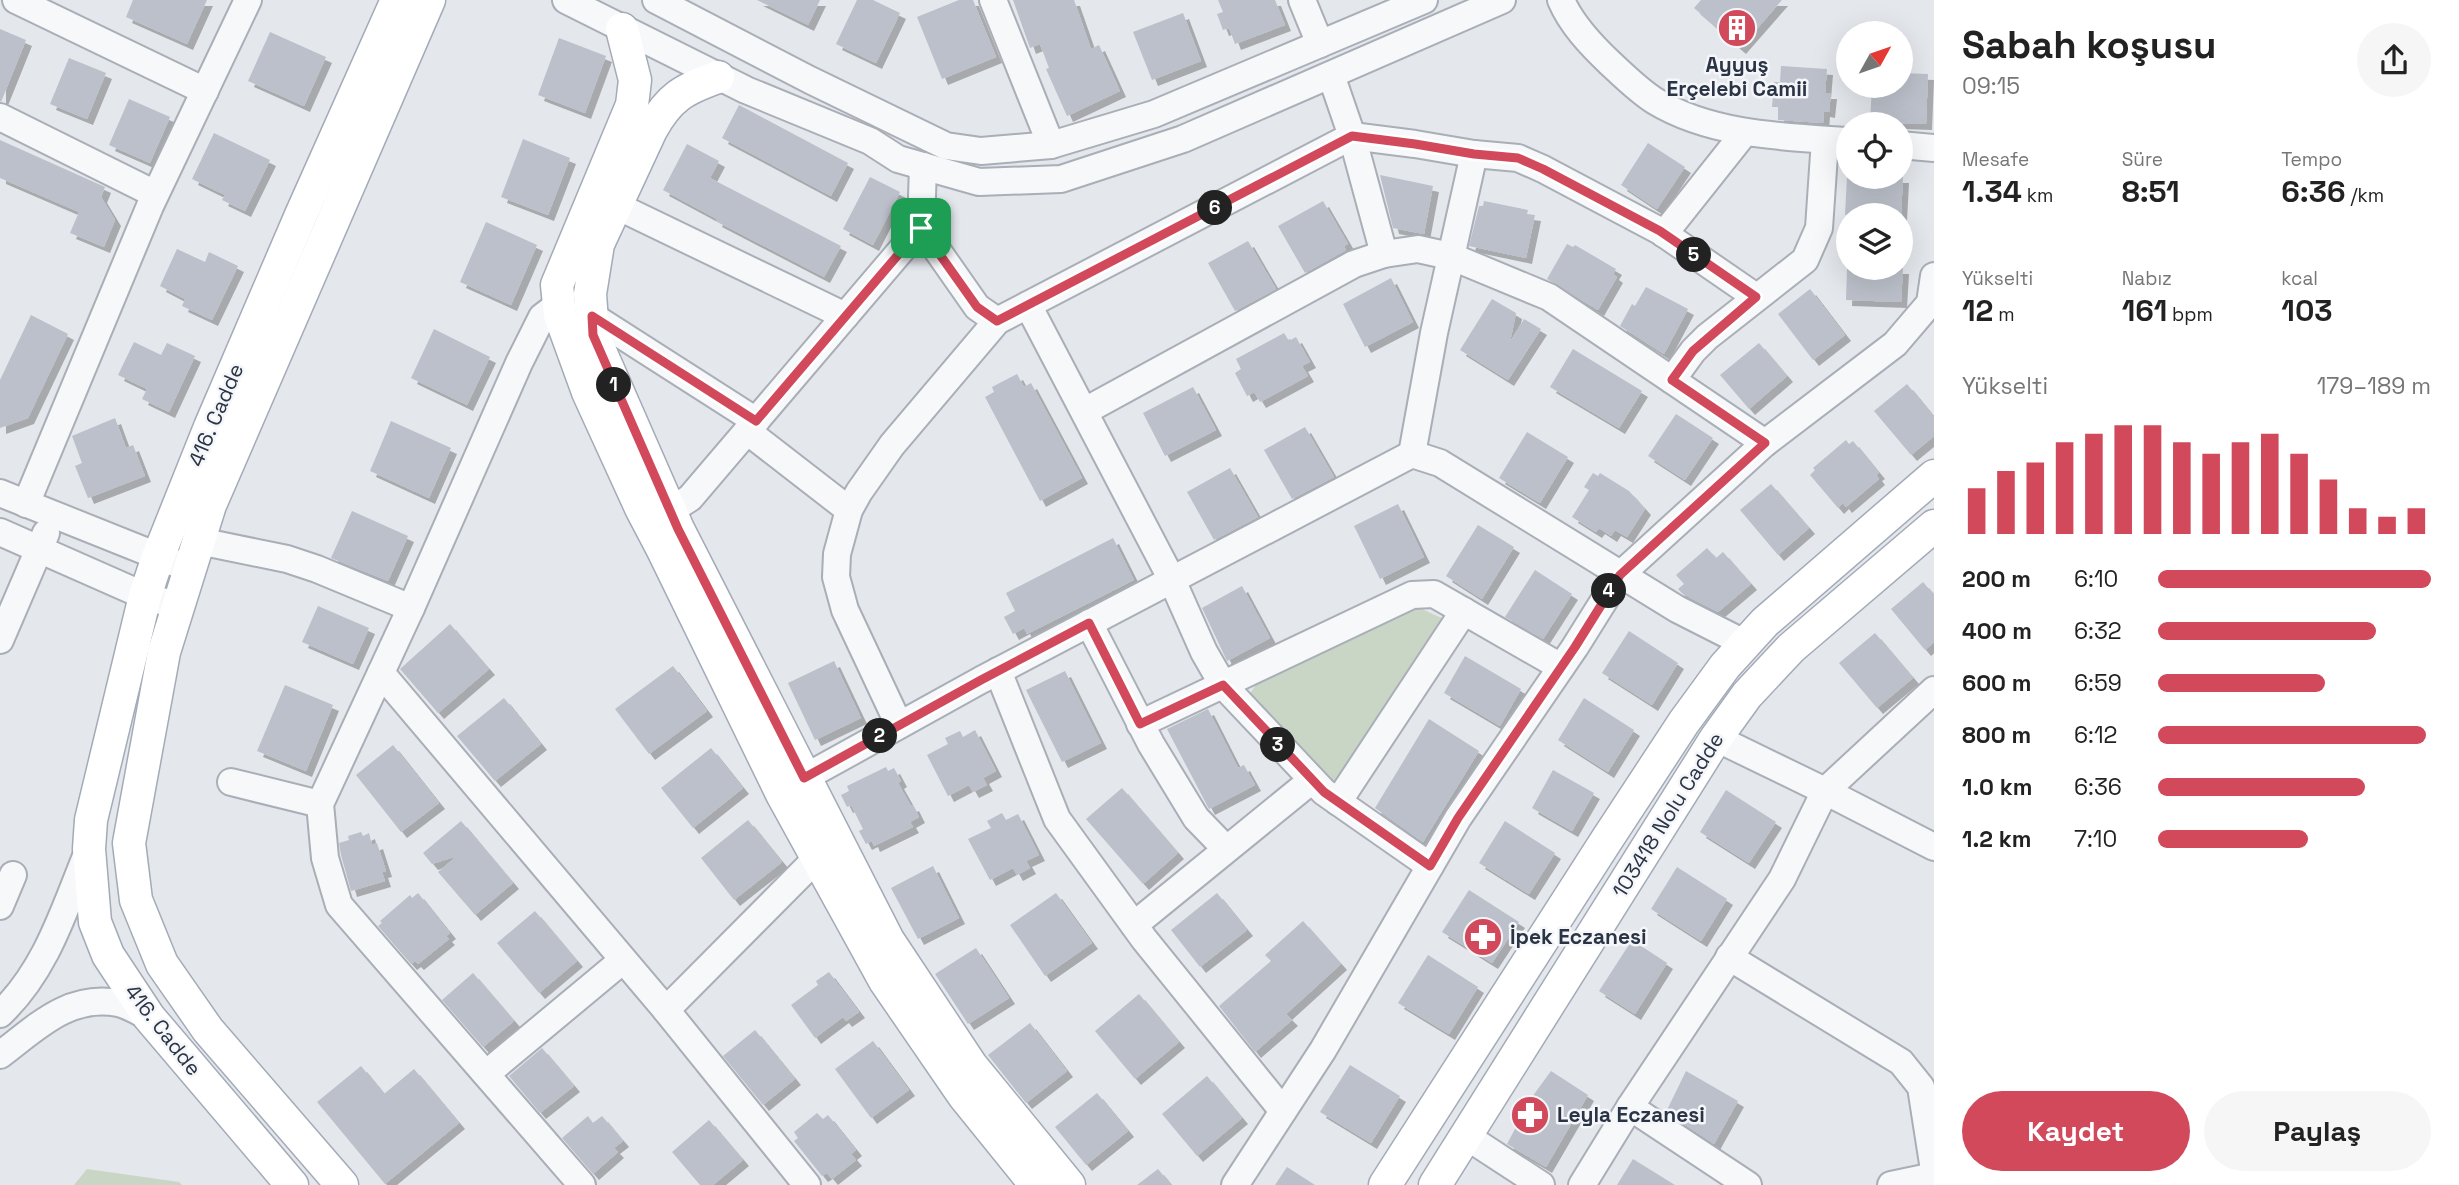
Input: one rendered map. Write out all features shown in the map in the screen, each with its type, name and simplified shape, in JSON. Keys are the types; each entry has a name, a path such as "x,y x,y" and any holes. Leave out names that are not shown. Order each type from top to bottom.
{"main road":[{"name":"416. Cadde","path":"292,1185 149,1017 108,955 95,922 89,849 91,820 145,596 158,557 295,227 397,0"},
{"path":"342,1185 187,1003 162,964 136,900 129,843 164,652 209,505 423,13"},
{"path":"622,29 635,80 632,105 557,285 559,315 584,382 640,508 782,794 817,858 900,1004 964,1096 1036,1185"},
{"path":"635,80 648,77 661,79 677,95"},
{"path":"719,77 677,95 656,121 598,244 590,294 593,335 670,511 888,940 971,1065 1069,1185"},
{"path":"1385,1185 1684,722 1725,666 1765,622 1934,476"},
{"name":"103418 Nolu Cadde","path":"1435,1185 1716,738 1747,695 1791,648 1934,526"}],"street":[{"path":"16,0 205,91"},
{"path":"26,504 155,194 248,0"},
{"path":"423,13 440,0"},
{"path":"566,0 746,90 870,141 898,159 979,182 1061,179 1183,139 1502,0"},
{"path":"656,0 695,9 810,80 946,146 981,151 1051,145 1154,114 1424,0"},
{"path":"993,0 1051,145"},
{"path":"1302,0 1320,44"},
{"path":"1561,0 1567,14 1600,54 1656,101 1710,125 1745,132 1836,141"},
{"path":"1331,75 1352,136 1384,254"},
{"path":"0,117 155,194"},
{"path":"1664,234 1745,132"},
{"path":"899,725 845,610 836,577 837,554 849,510 892,445 997,321 1352,136 1518,158 1664,234 1756,297"},
{"path":"1672,380 1693,351 1756,297 1805,260 1819,228 1836,146"},
{"path":"1913,146 1934,148"},
{"path":"1412,454 1450,256 1474,154"},
{"path":"923,166 921,228 977,307 997,321"},
{"path":"617,206 845,316"},
{"path":"670,511 690,498 921,228"},
{"path":"1085,411 1354,264 1384,254 1418,249 1450,256 1549,297 1765,443"},
{"path":"1236,1185 1323,1049 1458,818 1620,575 1765,443 1895,344 1930,303 1934,276"},
{"path":"559,303 542,317 519,363 411,608 320,804 326,859 339,905 582,1185"},
{"path":"1028,305 1172,580 1204,652 1223,685 1312,780 1338,802 1430,866"},
{"path":"592,316 752,426 849,510"},
{"path":"804,778 998,671 1412,454 1440,463 1620,575 1746,643"},
{"path":"0,493 158,557 194,555 287,559 411,608"},
{"path":"0,640 54,516"},
{"path":"0,532 145,596 178,606"},
{"path":"1140,724 1412,595 1434,594 1561,667"},
{"path":"1338,802 1464,611"},
{"path":"1089,623 1140,724 1196,818 1227,849"},
{"path":"998,671 1057,819 1134,925 1283,1111"},
{"path":"381,673 666,1010 807,1185"},
{"path":"1582,1185 1630,1107 1782,878 1825,791 1934,690"},
{"path":"1716,738 1934,847"},
{"path":"1134,925 1312,780"},
{"path":"231,782 320,804"},
{"name":"416. Cadde","path":"0,1014 29,980 49,949 89,849"},
{"path":"666,1010 817,858"},
{"path":"0,905 13,875"},
{"path":"1729,957 1927,1078 1934,1171"},
{"path":"486,1074 623,960"},
{"path":"0,1055 54,1013 83,1004 121,1004 149,1017"},
{"path":"1630,1107 1748,1185"},
{"path":"1466,1136 1541,1185"},
{"path":"1891,1185 1934,1176"}],"green space":[{"path":"1411,604 1446,620 1334,787 1245,701 1257,683 1271,671"},
{"path":"87,1169 179,1182 182,1185 74,1185"}],"building":[{"path":"133,0 207,0 187,44 126,17"},
{"path":"757,0 820,0 808,25"},
{"path":"857,0 873,0 900,13 876,63 836,44"},
{"path":"959,0 973,0 996,57 942,79 917,17"},
{"path":"1013,0 1074,0 1091,49 1099,45 1120,91 1067,116 1046,69 1049,68 1040,44 1030,48"},
{"path":"1218,0 1275,0 1285,25 1235,44 1229,28 1223,30 1217,14 1223,12"},
{"name":"Ayyuş Erçelebi Camii","path":"1701,0 1782,0 1740,48 1694,8"},
{"path":"1183,13 1201,61 1152,80 1133,32"},
{"path":"0,29 26,40 1,102 0,101"},
{"path":"270,32 326,57 304,106 248,81"},
{"path":"559,38 606,56 585,113 538,95"},
{"path":"69,58 106,73 87,119 50,104"},
{"path":"1781,66 1827,69 1825,93 1831,93 1829,112 1824,111 1823,123 1778,120 1778,107 1772,107 1774,82 1780,82"},
{"path":"1913,73 1928,74 1926,124 1913,124 1913,112 1871,112 1871,98 1913,98"},
{"path":"129,99 170,117 150,163 109,145"},
{"path":"739,105 848,163 831,196 722,138"},
{"path":"214,133 270,160 245,211 222,200 225,195 192,179"},
{"path":"523,139 570,158 548,215 501,197"},
{"path":"0,140 105,187 101,197 115,220 104,247 70,233 79,212 0,178"},
{"path":"1648,143 1685,167 1657,209 1621,185"},
{"path":"687,144 719,161 710,178 841,246 824,277 663,190"},
{"path":"1380,175 1433,186 1424,234 1393,228"},
{"path":"870,177 900,192 873,245 843,229"},
{"path":"1846,189 1902,189 1902,203 1846,203"},
{"path":"1323,201 1348,244 1344,246 1346,250 1305,273 1278,226"},
{"path":"1484,201 1528,210 1527,214 1535,215 1526,258 1469,246 1479,206 1483,206"},
{"path":"486,222 537,245 511,305 460,282"},
{"path":"1248,241 1276,289 1235,311 1208,263"},
{"path":"1567,244 1573,247 1575,245 1616,269 1613,274 1617,277 1598,310 1547,279"},
{"path":"177,249 205,262 209,252 238,266 212,320 182,306 185,299 160,286"},
{"path":"1391,278 1413,322 1365,347 1343,304"},
{"path":"1847,280 1902,280 1901,302 1846,300"},
{"path":"1646,287 1688,309 1664,354 1620,326 1632,304 1635,306"},
{"path":"1810,289 1845,335 1813,360 1778,314"},
{"path":"1492,299 1516,313 1510,342 1524,319 1541,329 1508,380 1460,350"},
{"path":"31,315 68,334 28,418 0,428 0,380"},
{"path":"434,329 490,357 467,405 411,378"},
{"path":"1284,333 1289,341 1296,337 1310,362 1302,366 1308,376 1260,402 1254,392 1247,396 1235,373 1241,369 1236,359"},
{"path":"134,342 161,355 167,343 195,356 169,412 142,399 147,389 118,375"},
{"path":"1759,343 1787,376 1749,409 1720,375"},
{"path":"1573,349 1642,391 1619,428 1550,387"},
{"path":"1017,374 1024,387 1031,383 1082,478 1040,501 985,397 994,392 992,387"},
{"path":"1907,384 1934,417 1934,436 1911,455 1874,411"},
{"path":"1193,387 1216,430 1165,456 1143,413"},
{"path":"1676,414 1713,438 1685,480 1648,456"},
{"path":"115,418 126,448 133,445 145,476 88,498 75,466 82,463 72,436"},
{"path":"391,421 451,448 429,498 370,471"},
{"path":"1305,427 1334,477 1292,499 1264,450"},
{"path":"1527,432 1568,457 1540,503 1499,478"},
{"path":"1846,440 1849,444 1853,441 1879,473 1876,475 1879,479 1846,507 1843,503 1838,508 1810,475 1815,470 1813,468"},
{"path":"1230,468 1258,517 1214,540 1187,492"},
{"path":"1593,473 1598,476 1600,473 1629,491 1645,509 1627,537 1615,530 1611,536 1599,528 1596,532 1572,517 1589,490 1584,487"},
{"path":"1771,484 1809,528 1778,555 1740,510"},
{"path":"1398,504 1424,557 1380,579 1354,526"},
{"path":"352,511 408,536 388,581 331,558"},
{"path":"1478,525 1514,547 1482,599 1446,576"},
{"path":"1113,538 1134,580 1027,634 1024,628 1013,634 1004,617 1015,611 1006,593"},
{"path":"1707,548 1716,558 1723,552 1751,584 1718,612 1678,589 1684,584 1676,575"},
{"path":"1535,570 1572,594 1543,639 1505,617"},
{"path":"1923,582 1934,595 1934,642 1925,650 1891,609"},
{"path":"1242,586 1270,638 1227,661 1202,608"},
{"path":"318,606 369,628 353,664 302,642"},
{"path":"450,624 489,669 438,713 400,669"},
{"path":"1629,631 1678,663 1652,705 1602,673"},
{"path":"1875,633 1913,678 1877,708 1839,663"},
{"path":"1465,656 1521,689 1500,726 1444,693"},
{"path":"834,661 861,718 815,740 788,683"},
{"path":"673,666 707,711 649,754 615,709"},
{"path":"1065,671 1101,743 1062,762 1026,690"},
{"path":"285,685 333,705 306,771 257,751"},
{"path":"504,698 541,744 495,781 457,736"},
{"path":"1584,698 1634,730 1608,772 1558,740"},
{"path":"1208,709 1238,768 1244,765 1255,785 1209,809 1167,729"},
{"path":"1429,719 1479,751 1423,842 1375,808"},
{"path":"975,730 996,771 983,778 987,785 973,792 969,785 948,796 927,755 948,744 945,738 960,731 963,737"},
{"path":"393,745 439,803 401,832 356,775"},
{"path":"711,748 743,788 693,828 661,788"},
{"path":"886,767 888,771 894,768 901,781 898,783 919,817 910,822 913,827 874,846 872,841 866,844 859,831 863,829 851,805 847,807 841,795 849,791 847,786"},
{"path":"1553,770 1594,793 1572,831 1532,808"},
{"path":"1122,788 1178,853 1143,884 1086,819"},
{"path":"1726,790 1776,822 1749,863 1700,832"},
{"path":"1002,813 1006,820 1018,814 1039,855 1026,861 1030,868 1017,875 1013,868 990,880 968,839 991,828 987,821"},
{"path":"748,820 782,862 734,900 701,858"},
{"path":"461,821 513,883 475,915 438,872 457,856 432,864 423,853"},
{"path":"1505,821 1555,853 1529,894 1479,863"},
{"path":"361,832 363,836 369,833 372,845 377,843 386,871 382,872 385,881 351,891 339,843 349,840 348,836"},
{"path":"933,866 959,918 918,939 891,888"},
{"path":"1677,867 1727,899 1701,941 1651,909"},
{"path":"1469,890 1519,922 1492,963 1442,932"},
{"path":"418,893 450,933 446,936 449,939 418,964 415,961 411,964 378,926 382,923 380,921 410,895 412,898"},
{"path":"1056,893 1092,943 1045,976 1010,925"},
{"path":"1217,893 1247,930 1200,967 1171,930"},
{"path":"535,911 577,961 539,993 497,943"},
{"path":"1303,921 1341,964 1286,1014 1292,1020 1255,1052 1219,1006 1271,961 1265,955"},
{"path":"1632,940 1667,963 1635,1014 1599,991"},
{"path":"976,948 1009,998 968,1024 935,974"},
{"path":"1428,955 1478,987 1449,1034 1398,1003"},
{"path":"829,972 859,1012 846,1021 843,1017 815,1038 791,1005 818,985 816,981"},
{"path":"473,973 514,1021 483,1047 442,1000"},
{"path":"1139,994 1179,1042 1135,1079 1095,1031"},
{"path":"1030,1023 1067,1071 1026,1103 988,1055"},
{"path":"755,1030 795,1079 763,1105 723,1056"},
{"path":"873,1041 909,1090 871,1118 835,1069"},
{"path":"542,1048 574,1086 540,1113 509,1076"},
{"path":"1350,1065 1400,1096 1371,1143 1320,1112"},
{"path":"361,1066 384,1094 414,1069 459,1123 385,1184 317,1102"},
{"path":"1551,1071 1588,1095 1546,1167 1507,1144 1532,1097"},
{"path":"1686,1071 1738,1101 1714,1144 1666,1112"},
{"path":"1207,1076 1242,1118 1197,1156 1162,1114"},
{"path":"1097,1093 1128,1131 1086,1165 1055,1127"},
{"path":"817,1113 823,1119 828,1115 856,1150 851,1154 856,1160 832,1179 827,1173 822,1176 794,1141 798,1138 794,1132"},
{"path":"588,1116 593,1123 602,1116 623,1141 614,1148 618,1152 593,1174 562,1138"},
{"path":"709,1120 743,1160 713,1185 700,1185 672,1152"},
{"path":"1633,1159 1675,1185 1617,1185"},
{"path":"1287,1167 1315,1185 1275,1185"},
{"path":"1158,1169 1171,1185 1137,1185"}],"place":[{"name":"Ayyuş Erçelebi Camii","path":"1737,28"},
{"name":"İpek Eczanesi","path":"1483,937"},
{"name":"Leyla Eczanesi","path":"1530,1115"}],"route":[{"path":"1352,136 1518,158 1660,231 1756,297 1707,337 1672,380 1765,443 1620,575 1575,647 1458,818 1430,866 1324,792 1223,685 1140,724 1089,623 804,778 678,529 593,335 592,316 756,421 921,228 977,307 997,321 1352,136"}]}
